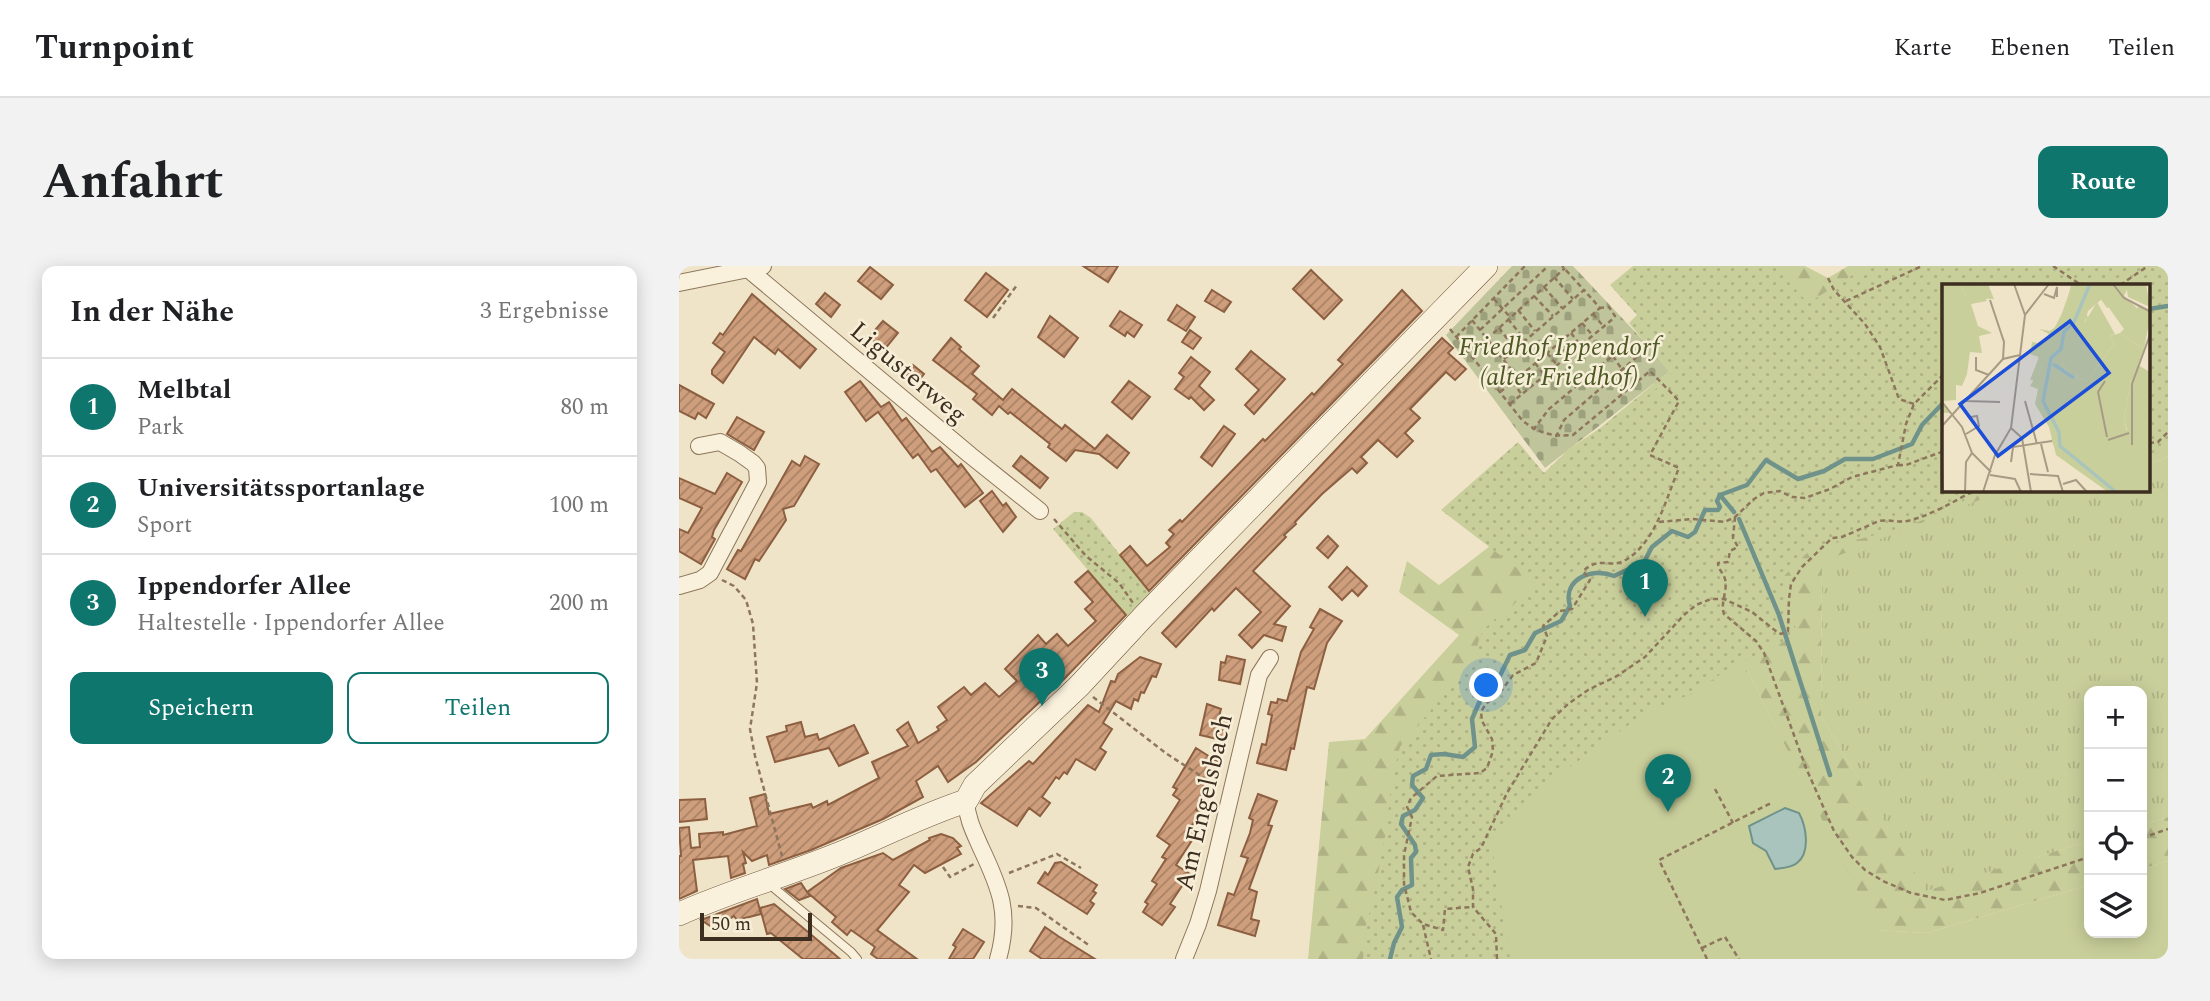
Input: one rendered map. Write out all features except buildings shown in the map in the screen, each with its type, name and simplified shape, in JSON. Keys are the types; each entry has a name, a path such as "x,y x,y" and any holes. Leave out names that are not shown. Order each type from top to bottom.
{"street":[{"path":"998,959 1004,921 1002,897 967,817 966,801 975,785 1079,686 1486,266"},
{"path":"679,283 755,267"},
{"name":"Ligusterweg","path":"755,267 969,455 1047,515"},
{"path":"679,586 700,580 710,573 756,489 759,475 753,463 720,442 699,446"},
{"name":"Am Engelsbach","path":"1184,959 1208,891 1259,675 1270,658"},
{"path":"679,914 719,896 776,878 863,844 924,815 966,801"}],"lane":[{"path":"776,878 856,959"}],"path":[{"path":"1456,337 1525,266"},
{"path":"1480,330 1548,266"},
{"path":"1846,301 1922,266"},
{"path":"2053,266 2080,284"},
{"path":"2121,284 2148,266"},
{"path":"1487,339 1564,267 1600,308"},
{"path":"1554,277 1573,300"},
{"path":"1828,278 1834,290 1865,324 1880,347 1899,399 1914,404"},
{"path":"993,318 1017,285"},
{"path":"1543,287 1562,309"},
{"path":"1504,359 1584,290"},
{"path":"1534,296 1553,316"},
{"path":"1494,299 1525,340"},
{"path":"1500,392 1600,308 1609,307 1615,316 1604,327 1510,404"},
{"path":"1518,310 1535,331"},
{"path":"1439,314 1522,420 1533,430 1556,437 1573,435 1650,371 1679,401 1650,455 1679,468 1660,522 1641,546 1623,561 1591,564 1583,571 1590,580 1572,609 1560,611 1542,626 1547,636 1536,663 1513,675 1502,690 1485,705 1481,712 1482,721 1492,739 1493,751 1487,768 1480,773 1437,776 1411,798 1408,808 1412,817 1404,855 1404,884 1411,912 1423,923 1443,930 1445,909 1473,907"},
{"path":"1594,314 1604,327"},
{"path":"1472,320 1518,377"},
{"path":"1582,323 1593,336"},
{"path":"1499,328 1515,349"},
{"path":"1571,333 1581,346"},
{"path":"1559,343 1569,356"},
{"path":"1533,430 1549,409 1629,343"},
{"path":"1547,353 1557,365"},
{"path":"1556,437 1564,420 1639,355"},
{"path":"1612,356 1630,388"},
{"path":"1535,363 1545,376"},
{"path":"1523,373 1533,386"},
{"path":"1898,465 1906,424 1914,404 1942,376"},
{"path":"1513,382 1522,395"},
{"path":"2151,443 2158,442 2168,432"},
{"path":"1660,522 1693,519 1725,522 1764,493 1780,491 1792,497 1805,498 1852,477 1906,465 1942,453"},
{"path":"1497,959 1496,934 1473,907 1473,889 1468,867 1473,854 1481,848 1507,793 1552,719 1567,704 1645,657 1684,615 1696,605 1711,599 1724,599 1752,612 1781,634 1788,631 1791,584 1802,567 1826,542 1879,521 1902,522 1919,517 1971,492"},
{"path":"1047,515 1086,556 1119,583 1136,606"},
{"path":"1735,517 1733,538 1738,547 1730,551 1728,562 1718,563 1717,568 1724,576 1724,614 1756,641 1765,653 1806,768 1834,831 1851,858 1883,881 1910,893 1944,900 1980,893 2084,859"},
{"path":"710,573 734,586 746,600 753,624 757,683 750,729 776,878"},
{"path":"1088,693 1167,754 1231,793"},
{"path":"1715,789 1733,823"},
{"path":"1707,959 1659,860 1773,802"},
{"path":"2147,836 2168,829"},
{"path":"1009,873 1058,854 1081,868"},
{"path":"943,867 950,877 972,865"},
{"path":"1018,906 1036,908 1090,946"},
{"path":"1423,923 1431,959"},
{"path":"1702,948 1725,937 1739,959"}],"green space":[{"name":"Friedhof Ippendorf (alter Friedhof)","path":"1512,266 1573,266 1671,370 1545,468 1446,335"},
{"path":"1633,266 1774,266 1808,303 1867,266 2168,266 2168,449 2151,454 2151,284 1942,284 1942,492 1975,492 1961,503 1909,526 1860,539 1814,546 1783,577 1797,635 1727,670 1683,699 1539,959 1363,959 1366,925 1373,900 1392,780 1400,747 1476,656 1479,639 1485,629 1535,582 1441,510 1518,442 1544,473 1569,449 1642,400 1672,376 1629,323 1637,315 1610,285"},
{"path":"1757,266 1805,266 1828,278 1848,266 2168,266 2168,456 2151,463 2151,284 1942,284 1942,492 2000,492 1822,562 1821,716 1926,891 2084,843 2084,886 1927,933 1876,930 1748,671 1510,959 1308,959 1329,742 1365,739 1459,635 1399,592 1407,561 1439,585 1494,543 1535,482 1703,343"},
{"path":"2168,456 2168,817 2147,823 2147,686 2084,686 2084,843 1926,892 1821,716 1822,561 1999,492 2151,492 2151,463"},
{"path":"1074,512 1082,512 1091,518 1150,593 1127,616 1053,529"},
{"path":"1748,671 1877,930 1927,933 2084,886 2084,938 2147,938 2147,867 2168,861 2168,959 1510,959 1491,840 1546,784 1647,712"},
{"path":"2168,817 2168,861 2147,867 2147,823"}],"water":[{"path":"1785,808 1799,813 1804,825 1806,846 1797,863 1775,869 1766,851 1753,843 1749,826"}],"waterway":[{"path":"2151,309 2168,306"},
{"path":"1390,959 1402,927 1397,897 1402,890 1412,885 1411,858 1416,852 1415,845 1401,824 1403,816 1415,810 1423,798 1412,785 1413,776 1426,769 1431,755 1463,757 1475,747 1472,719 1482,696 1496,684 1510,655 1525,650 1535,633 1561,621 1570,606 1570,589 1575,582 1588,574 1614,576 1644,562 1652,547 1672,531 1688,537 1695,532 1705,510 1718,510 1720,507 1717,501 1720,495 1747,485 1766,460 1798,479 1824,471 1845,459 1873,459 1912,444 1922,425 1942,404"},
{"path":"1720,495 1734,512"},
{"path":"1739,519 1779,615 1830,775"}],"place":[{"name":"Melbtal","path":"1645,617"},
{"name":"Ippendorfer Allee","path":"1042,706"},
{"name":"Universitätssportanlage","path":"1668,812"}]}
